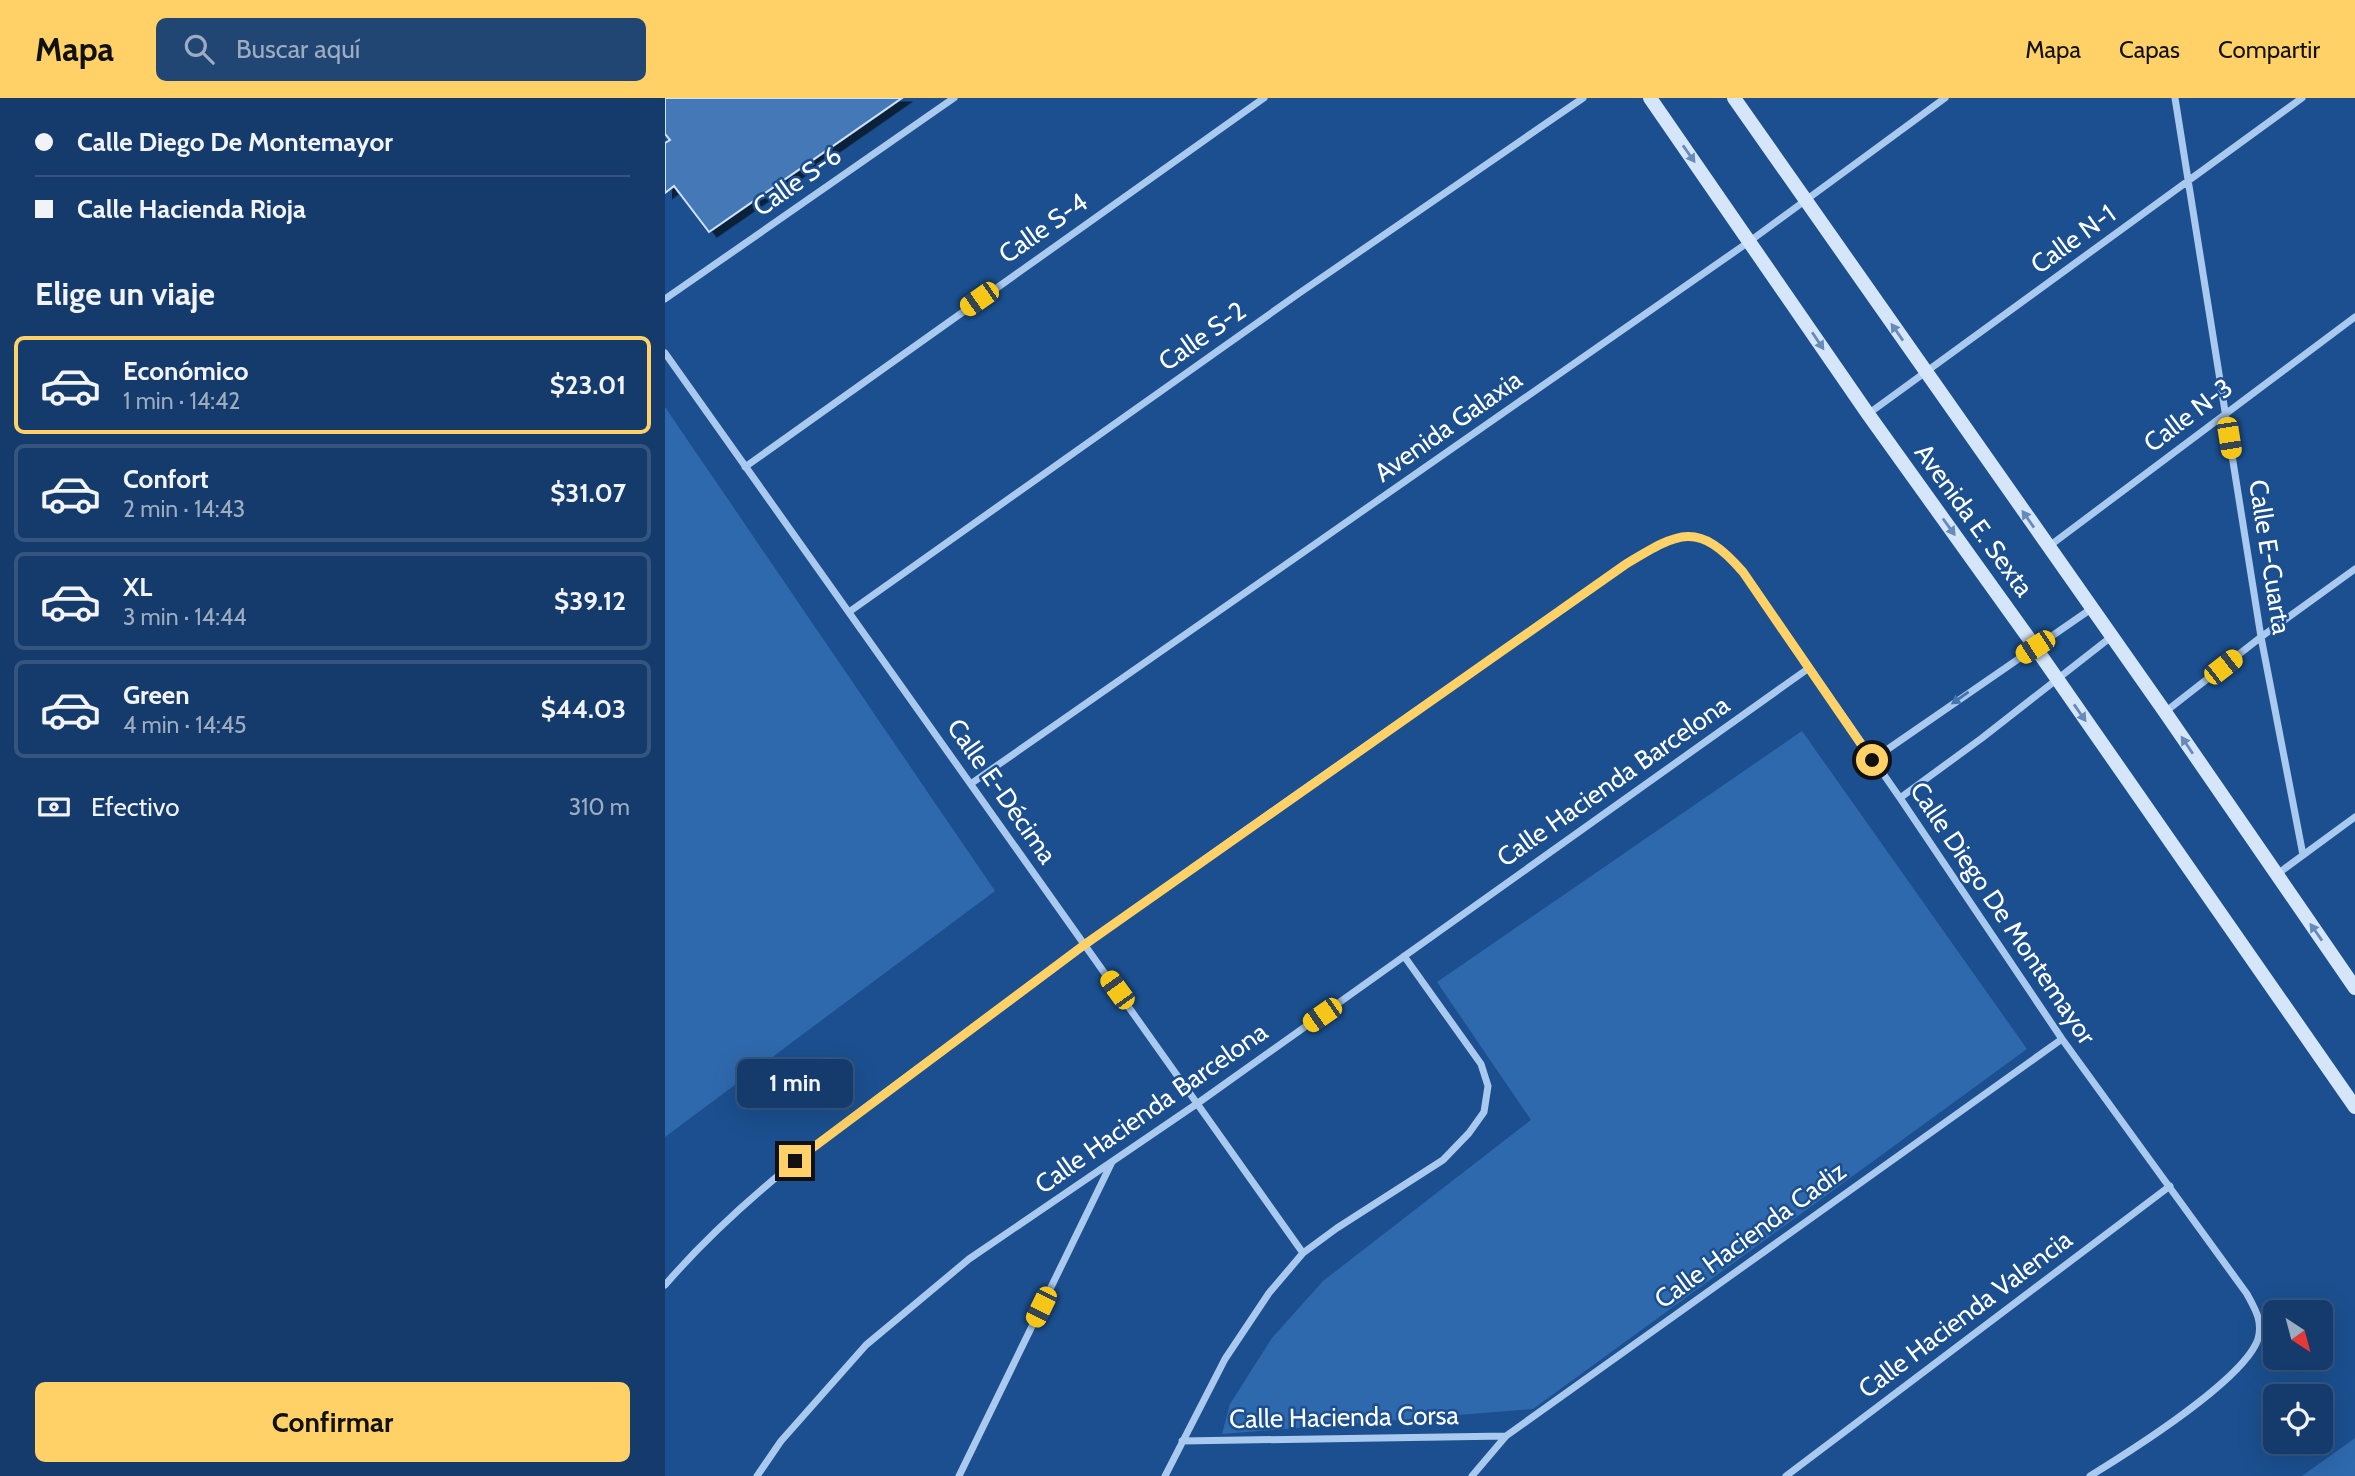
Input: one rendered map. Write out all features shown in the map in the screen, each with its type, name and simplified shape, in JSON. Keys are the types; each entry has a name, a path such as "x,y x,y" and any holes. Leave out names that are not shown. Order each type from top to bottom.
{"street":[{"name":"Calle S-6","path":"665,299 954,98"},
{"name":"Calle S-4","path":"745,467 1264,98"},
{"name":"Calle S-2","path":"849,612 1298,294 1583,98"},
{"name":"Avenida E. Sexta","path":"1650,98 1868,414 2035,647 2355,1107"},
{"name":"Avenida E. Sexta","path":"1734,98 2165,712 2355,988"},
{"name":"Avenida Galaxia","path":"972,783 1750,241 1945,98"},
{"name":"Calle E-Cuarta","path":"2175,98 2261,637 2303,855"},
{"name":"Calle N-1","path":"1868,414 2302,98"},
{"name":"Calle N-3","path":"2048,547 2355,317"},
{"name":"Calle E-Décima","path":"665,353 1303,1253"},
{"name":"Calle Diego De Montemayor","path":"1084,945 1626,564 1655,547 1683,536 1708,539 1728,554 1743,572 1900,798 2062,1039 2247,1294 2260,1318 2257,1340 2243,1364 2209,1395 2090,1476"},
{"path":"2165,712 2261,637 2355,569"},
{"path":"1872,760 2091,608"},
{"path":"1900,798 2111,637"},
{"name":"Calle Hacienda Barcelona","path":"757,1476 781,1441 866,1345 969,1259 1198,1103 1809,668"},
{"path":"2276,875 2355,817"},
{"path":"665,1285 698,1246 795,1161 1084,945"},
{"path":"1165,1476 1225,1359 1269,1293 1303,1253 1443,1160 1469,1133 1484,1111 1488,1086 1481,1064 1404,956"},
{"name":"Calle Hacienda Cadiz","path":"1472,1476 1506,1436 2062,1039"},
{"path":"959,1476 1112,1161"},
{"name":"Calle Hacienda Valencia","path":"1786,1476 2170,1186"},
{"name":"Calle Hacienda Corsa","path":"1182,1441 1506,1436"}],"shaded area":[{"path":"665,407 995,891 665,1137"},
{"path":"1802,731 2027,1049 1533,1409 1222,1434 1230,1404 1272,1338 1323,1281 1531,1120 1437,982"},
{"path":"2355,1438 2355,1476 2302,1476 2333,1454"}],"building":[{"path":"665,98 902,98 709,232 674,186 665,193 665,143 670,140 665,134"}],"route":[{"path":"795,1161 1129,913 1626,564 1655,547 1683,536 1708,539 1728,554 1872,760"}]}
